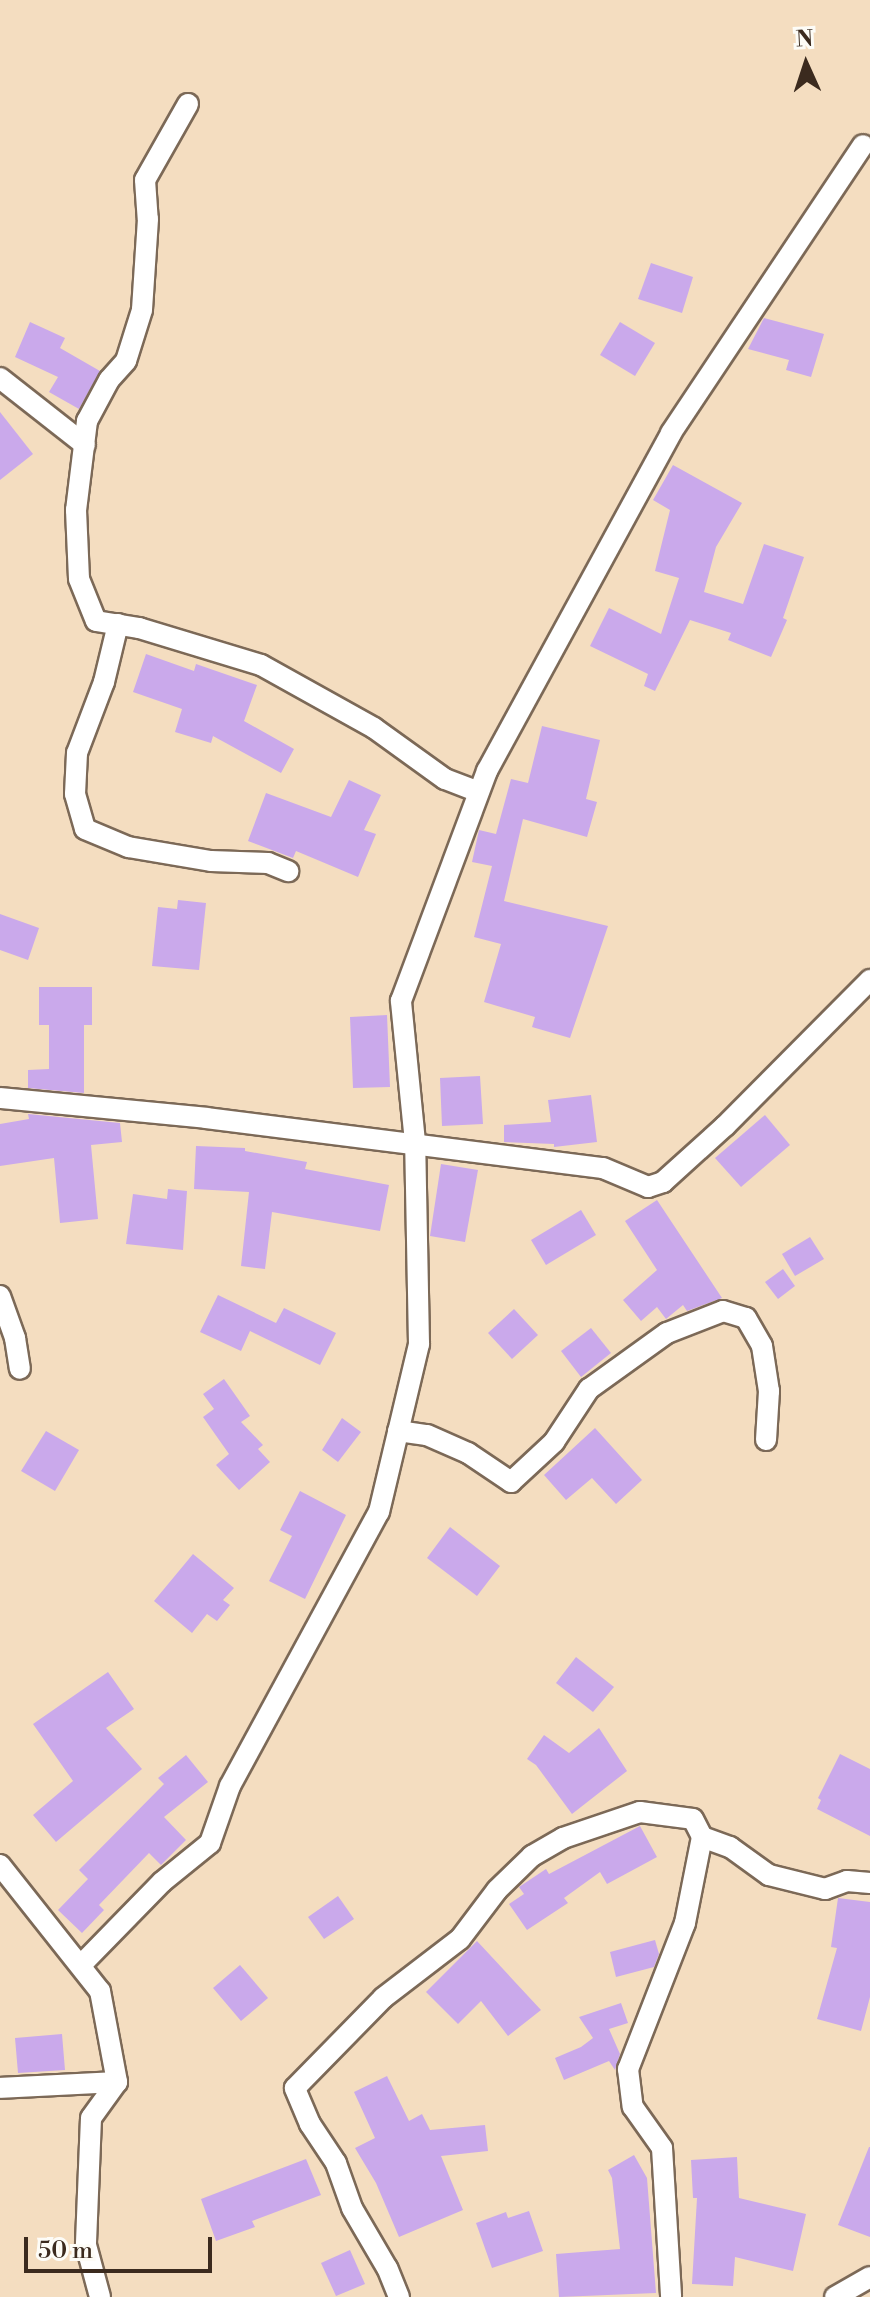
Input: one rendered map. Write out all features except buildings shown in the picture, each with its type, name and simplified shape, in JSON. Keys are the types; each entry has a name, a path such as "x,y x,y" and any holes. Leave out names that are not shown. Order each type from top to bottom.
{"street":[{"path":"188,104 145,180 148,219 142,310 126,361 109,380 87,421 76,510 79,579 96,621 118,624 261,665 374,728 445,779 479,792"},
{"path":"81,1965 162,1882 210,1843 230,1786 379,1512 419,1344 415,1142 401,1001 487,771 671,433 863,145"},
{"path":"0,378 85,445"},
{"path":"118,624 104,682 77,753 75,794 85,829 128,847 211,861 268,863 288,871"},
{"path":"0,1098 415,1142 603,1168 648,1187 663,1182 725,1126 870,980"},
{"path":"0,1296 15,1338 20,1369"},
{"path":"398,1431 427,1435 468,1453 511,1482 554,1442 589,1389 667,1333 723,1311 746,1318 762,1346 769,1391 766,1440"},
{"path":"399,2297 387,2268 352,2208 336,2163 310,2124 295,2088 383,1998 460,1939 497,1890 532,1856 563,1838 640,1812 693,1819 702,1837 685,1923 628,2069 633,2107 662,2148 671,2297"},
{"path":"702,1837 730,1847 769,1875 825,1889 847,1881 870,1883"},
{"path":"0,1865 100,1991 117,2082 91,2118 86,2245 100,2297"},
{"path":"0,2088 117,2082"},
{"path":"835,2297 870,2277"}]}
